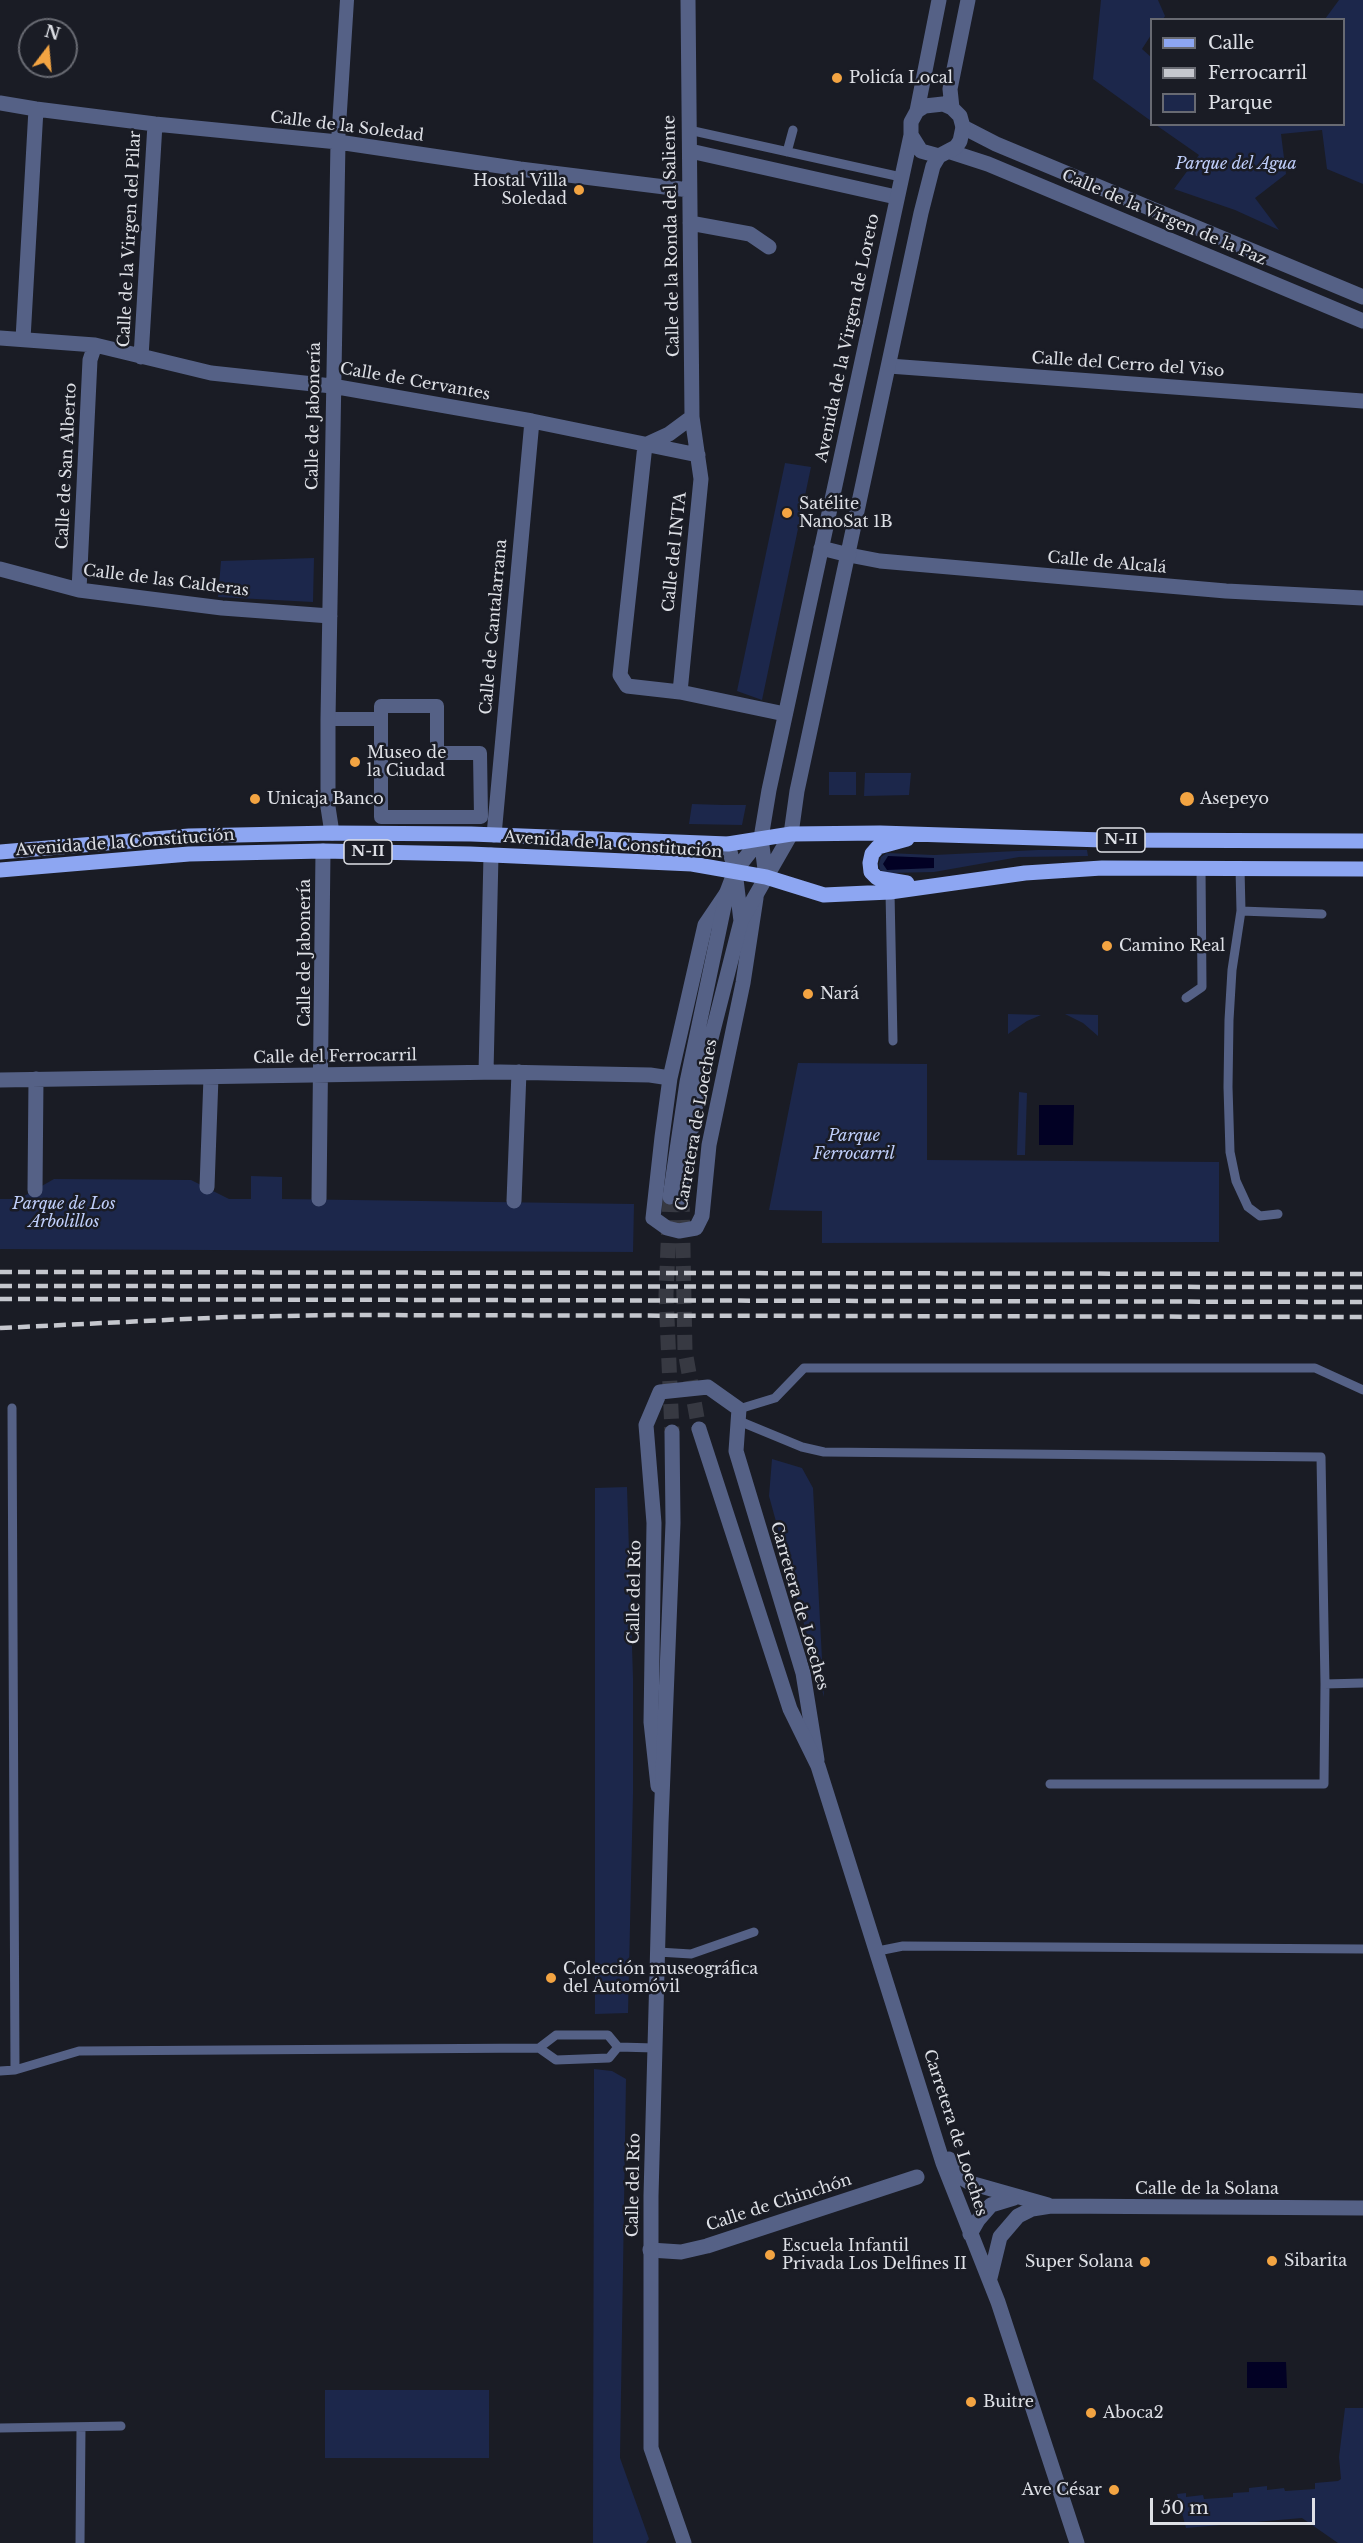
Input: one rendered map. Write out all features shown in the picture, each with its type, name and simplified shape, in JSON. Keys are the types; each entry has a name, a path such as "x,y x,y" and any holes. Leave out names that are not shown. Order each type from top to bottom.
{"main road":[{"name":"Avenida de la Constitución","path":"0,852 189,836 332,833 728,844 792,834 937,834 1103,840 1363,841"},
{"name":"N-II","path":"937,834 879,847 872,854 870,863 872,872 877,878 943,886"},
{"name":"Avenida de la Constitución","path":"0,870 189,854 323,851 491,855 692,864 766,877 824,895 890,892 1025,873 1102,868 1363,869"}],"street":[{"name":"Calle de Jabonería","path":"332,833 328,807 328,719 332,386 339,142 347,0"},
{"name":"Calle de la Ronda del Saliente","path":"688,0 692,417"},
{"path":"939,0 917,111 911,122 911,135 921,151 945,154"},
{"path":"952,108 950,89 968,0"},
{"name":"Calle de la Soledad","path":"0,103 36,110 155,124 339,142 520,169 689,190"},
{"path":"792,834 797,791 921,213 933,166 960,141 963,127 960,116 952,108 934,103 917,111"},
{"path":"23,339 36,110"},
{"name":"Calle de la Virgen del Pilar","path":"141,357 155,124"},
{"name":"Calle de la Virgen de la Paz","path":"963,127 996,144 1363,297"},
{"name":"Avenida de la Virgen de Loreto","path":"761,838 785,714 911,135"},
{"path":"690,151 896,197"},
{"name":"Calle de la Virgen de la Paz","path":"945,154 988,164 1363,321"},
{"path":"690,223 750,234 769,247"},
{"name":"Calle de Cervantes","path":"0,338 95,345 212,373 332,386 645,445"},
{"name":"Calle de San Alberto","path":"79,590 90,360 95,345"},
{"name":"Calle del Cerro del Viso","path":"889,366 1363,401"},
{"path":"645,445 669,434 692,417"},
{"name":"Calle del INTA","path":"680,692 700,479 692,417"},
{"name":"Calle de Cantalarrana","path":"494,836 532,422"},
{"path":"645,445 698,455"},
{"path":"645,445 620,675 627,686 680,692 785,714"},
{"path":"821,548 849,555"},
{"name":"Calle de Alcalá","path":"849,555 880,561 1226,591 1363,598"},
{"name":"Calle de las Calderas","path":"0,568 79,590 222,608 330,616"},
{"path":"381,706 437,706 437,753 480,753 481,817 381,817 381,719 381,706"},
{"path":"328,719 381,719"},
{"name":"Carretera de Loeches","path":"761,838 735,871 727,892 687,1082 676,1197 703,1070 741,921 792,834"},
{"path":"761,838 766,877"},
{"name":"Carretera de Loeches","path":"728,844 735,871 741,921"},
{"name":"Calle de Jabonería","path":"319,1199 323,851"},
{"path":"486,1072 491,855"},
{"name":"Carretera de Loeches","path":"727,892 705,925 670,1078 653,1218 668,1228 679,1231 696,1228 702,1216 709,1145 743,983 756,898"},
{"name":"Calle del Ferrocarril","path":"0,1080 486,1072 650,1075 670,1078"},
{"path":"514,1201 519,1072"},
{"path":"207,1187 211,1077"},
{"path":"36,1079 36,1190"},
{"name":"Calle del Río","path":"662,1823 651,1722 654,1523 646,1425 660,1392 687,1388 708,1387 739,1415"},
{"name":"Carretera de Loeches","path":"739,1415 736,1451 802,1673 818,1766"},
{"name":"Carretera de Loeches","path":"699,1429 790,1709 818,1766 953,2191 990,2278 1077,2543"},
{"name":"Calle del Río","path":"672,1432 673,1523 655,2048 651,2250 651,2448 684,2543"},
{"path":"933,2128 959,2176 985,2188 1051,2206"},
{"name":"Calle de Chinchón","path":"651,2250 681,2252 707,2246 917,2177"},
{"path":"970,2234 991,2205 1017,2197"},
{"path":"990,2278 1000,2237 1008,2225 1018,2216 1032,2209 1051,2206"},
{"name":"Calle de la Solana","path":"1051,2206 1363,2208"}],"lane":[{"path":"690,130 901,177"},
{"path":"787,152 793,130"},
{"path":"1186,998 1202,987 1201,868"},
{"path":"1240,868 1241,911 1232,970 1229,1020 1230,1152 1236,1181 1248,1207 1260,1216 1278,1214"},
{"path":"890,892 893,1041"},
{"path":"1241,911 1322,914"},
{"path":"739,1415 776,1398 804,1368 1315,1368 1363,1390"},
{"path":"12,1408 15,2070"},
{"path":"739,1415 802,1447 824,1452 1321,1457 1325,1683 1324,1784 1050,1784"},
{"path":"1325,1683 1363,1683"},
{"path":"658,1952 691,1954 753,1932"},
{"path":"878,1951 903,1946 1363,1949"},
{"path":"539,2048 556,2035 608,2035 618,2047 655,2048"},
{"path":"0,2070 15,2070 79,2051 539,2048 556,2060 609,2058 618,2047"},
{"path":"0,2428 121,2426"},
{"path":"80,2543 81,2427"}],"green space":[{"name":"Parque del Agua","path":"1101,0 1158,0 1165,16 1164,18 1150,18 1150,37 1142,49 1150,56 1150,120 1093,79"},
{"name":"Parque del Agua","path":"1339,0 1363,0 1363,184 1327,169 1322,130 1281,134 1286,174 1255,198 1279,230 1235,210 1174,189 1199,155 1157,126 1345,126 1345,18 1326,18"},
{"path":"785,463 811,467 762,700 737,691"},
{"path":"314,558 313,602 218,597 221,561"},
{"path":"829,772 856,772 856,795 829,795"},
{"path":"865,773 911,773 909,795 864,796"},
{"path":"692,804 746,805 742,825 689,824"},
{"path":"1087,850 1088,856 1019,857 934,872 887,873 880,870 879,864 881,857 887,853 934,855"},
{"path":"1008,1014 1041,1015 1008,1034"},
{"path":"1065,1014 1098,1015 1098,1036 1083,1023"},
{"name":"Parque Ferrocarril","path":"798,1063 927,1064 927,1160 1219,1162 1219,1242 822,1243 822,1211 769,1210"},
{"path":"1019,1092 1027,1093 1025,1155 1017,1155"},
{"name":"Parque de Los Arbolillos","path":"251,1176 282,1177 282,1199 634,1204 633,1252 0,1249 0,1199 19,1199 54,1179 191,1180 229,1199 251,1199"},
{"path":"772,1459 802,1468 813,1488 824,1697 769,1496"},
{"path":"627,1487 633,1678 628,2013 595,2014 595,1488"},
{"path":"594,2069 612,2071 626,2079 620,2458 649,2539 646,2543 593,2543"},
{"path":"325,2390 489,2390 489,2458 325,2458"},
{"path":"1345,2408 1363,2408 1363,2543 1338,2543 1302,2518 1186,2528 1177,2494 1186,2493 1186,2497 1203,2495 1204,2499 1233,2497 1233,2493 1249,2492 1249,2488 1267,2486 1267,2490 1284,2488 1285,2491 1315,2489 1315,2483 1341,2479 1339,2457"}],"shaded area":[{"path":"888,856 934,858 934,868 887,870 883,864"},
{"path":"1039,1105 1074,1105 1073,1145 1039,1145"},
{"path":"1247,2362 1286,2362 1287,2388 1247,2388"}],"tunnel":[{"path":"670,1197 666,1295 672,1432"},
{"path":"682,1197 685,1351 699,1429"}],"railway":[{"path":"0,1272 1363,1274"},
{"path":"0,1286 1363,1287"},
{"path":"0,1299 1363,1302"},
{"path":"0,1328 228,1317 338,1315 1363,1317"}],"place":[{"name":"Policía Local","path":"837,78"},
{"name":"Hostal Villa Soledad","path":"579,190"},
{"name":"Satélite NanoSat 1B","path":"787,513"},
{"name":"Museo de la Ciudad","path":"355,762"},
{"name":"Unicaja Banco","path":"255,799"},
{"name":"Asepeyo","path":"1187,799"},
{"name":"Camino Real","path":"1107,946"},
{"name":"Nará","path":"808,994"},
{"name":"Colección museográfica del Automóvil","path":"551,1978"},
{"name":"Escuela Infantil Privada Los Delfines II","path":"770,2255"},
{"name":"Sibarita","path":"1272,2261"},
{"name":"Super Solana","path":"1145,2262"},
{"name":"Buitre","path":"971,2402"},
{"name":"Aboca2","path":"1091,2413"},
{"name":"Ave César","path":"1114,2490"}]}
